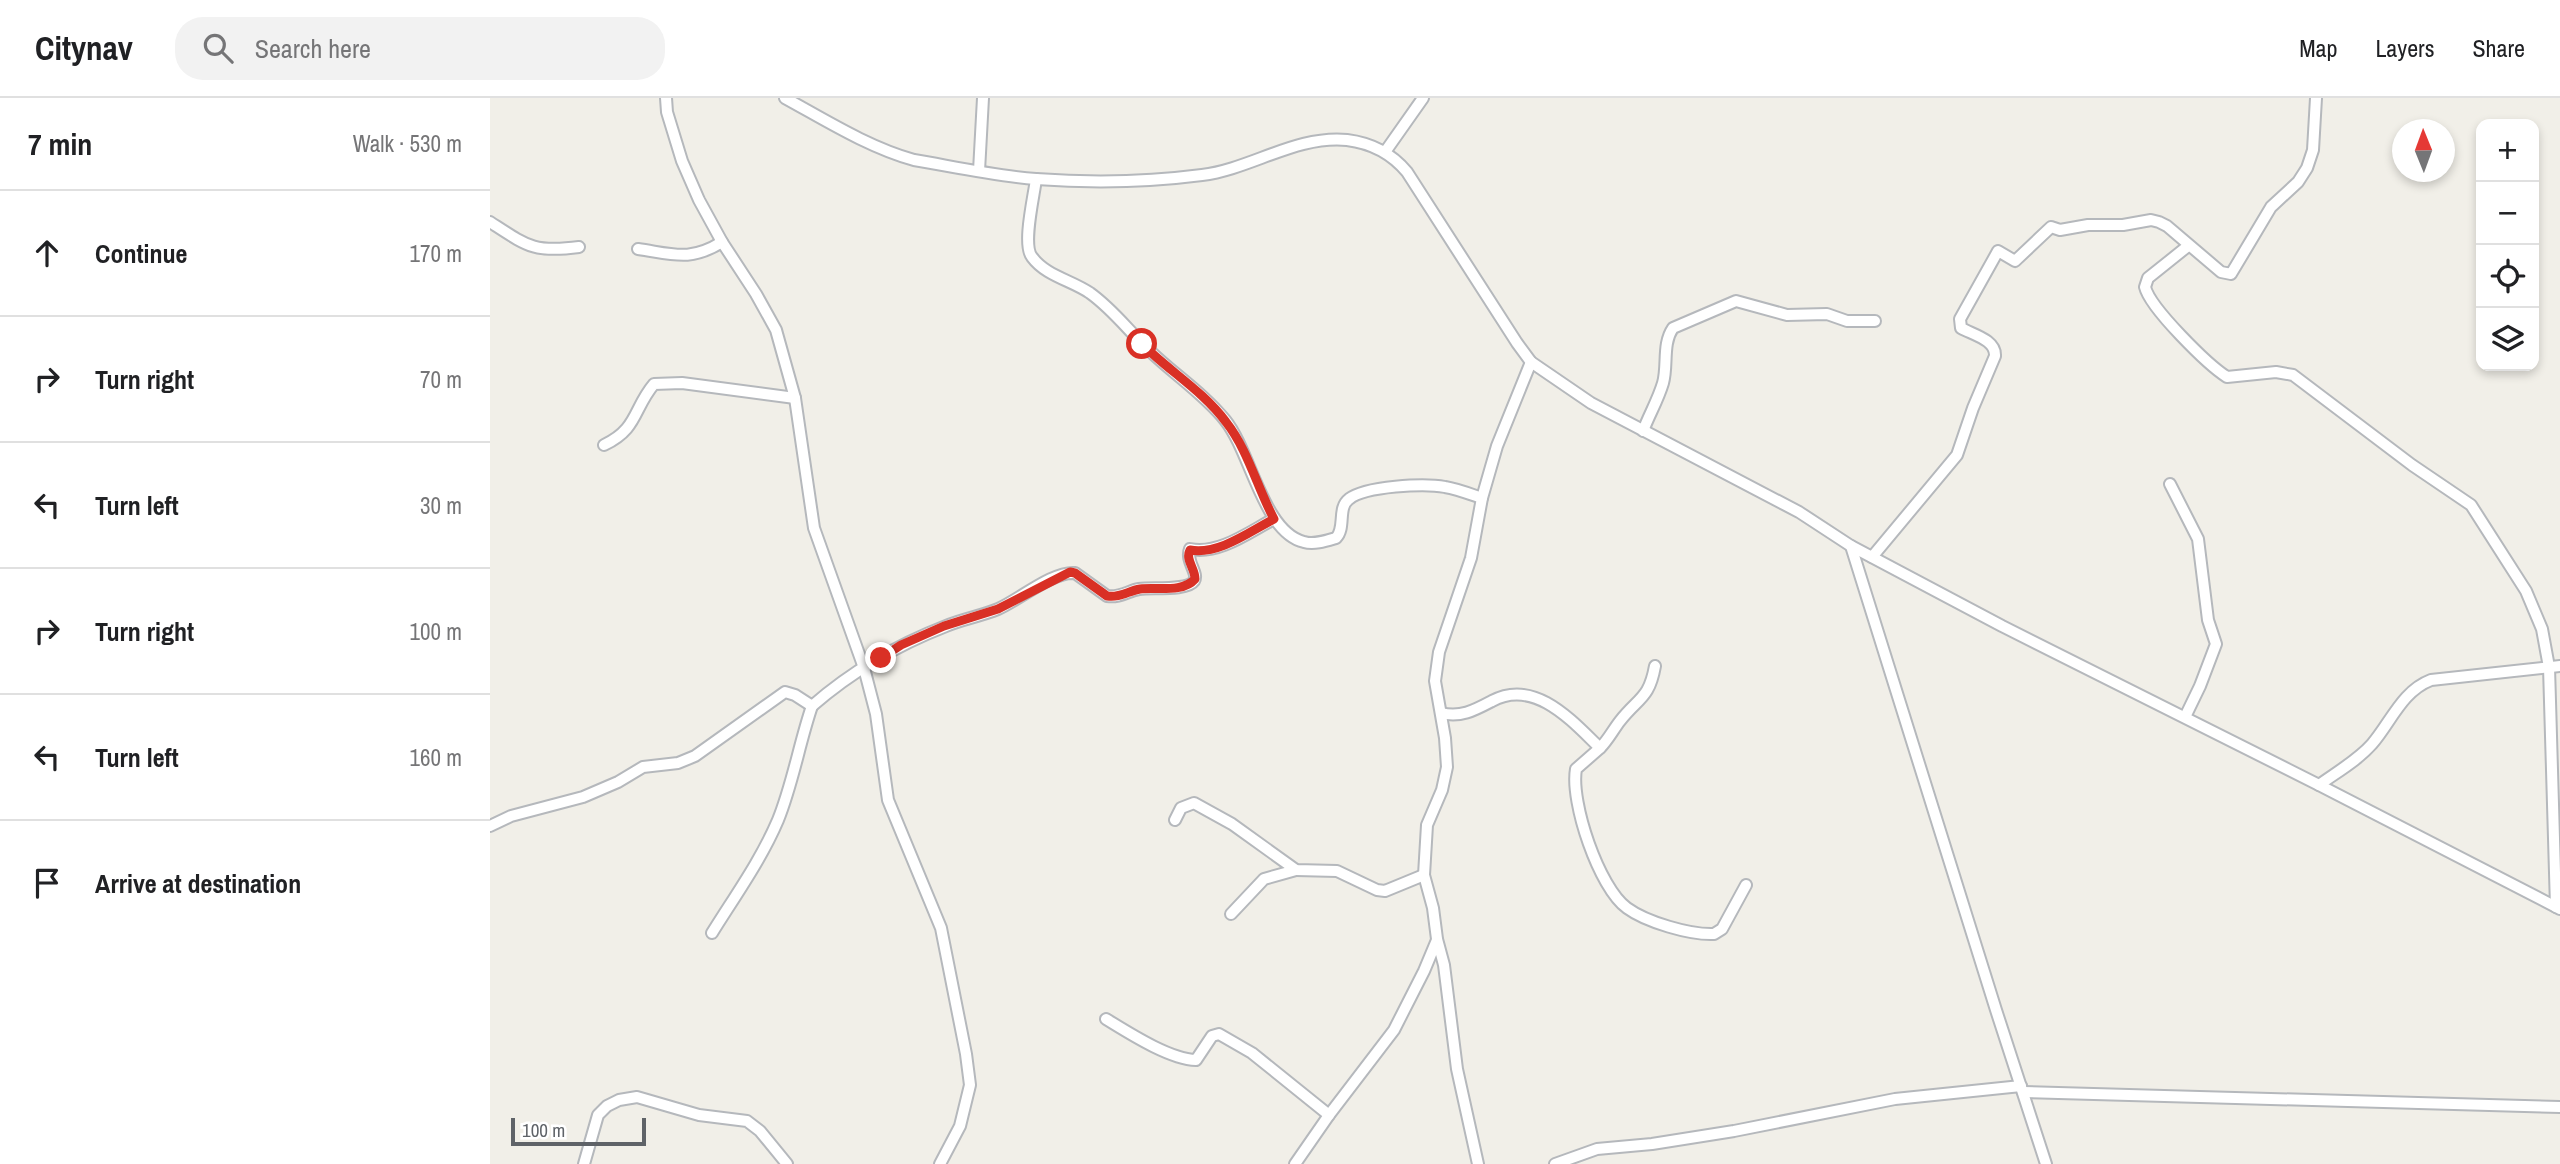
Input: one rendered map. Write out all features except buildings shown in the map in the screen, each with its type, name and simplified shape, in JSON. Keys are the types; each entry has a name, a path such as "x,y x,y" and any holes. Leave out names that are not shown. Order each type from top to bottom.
{"street":[{"path":"666,98 667,112 681,161 722,242 757,294 776,330 795,398 814,528 864,668 876,714 888,800 941,928 967,1054 970,1085 967,1107 940,1164"},
{"path":"785,98 854,137 897,155 1036,179 1148,180 1204,175 1239,167 1295,147 1331,140 1363,143 1385,152 1396,159 1407,172 1531,362 1591,403 1799,512 1851,546 2002,626 2558,908 2554,666 2526,591 2468,502 2412,465 2294,375 2276,372 2227,377 2185,341 2144,287 2148,278 2188,246"},
{"path":"979,171 983,98"},
{"path":"1385,152 1423,98"},
{"path":"1872,557 1961,447 1995,350 1992,344 1961,328 1960,319 1998,251 2013,261 2018,261 2051,227 2060,230 2151,220 2167,226 2221,272 2229,274 2235,271 2271,207 2298,182 2307,168 2313,150 2316,98"},
{"path":"1036,179 1027,243 1031,256 1051,273 1089,293 1120,317 1152,354 1197,391 1226,421 1244,450 1274,519 1292,537 1314,543 1336,538 1341,531 1343,507 1348,499 1375,490 1413,485 1446,487 1482,498"},
{"path":"490,222 520,242 537,249 553,251 579,247"},
{"path":"638,249 693,255 705,252 722,242"},
{"path":"1643,431 1662,386 1667,342 1673,328 1735,301 1787,315 1827,314 1847,321 1875,321"},
{"path":"1478,1164 1457,1069 1444,965 1424,875 1427,825 1442,790 1447,767 1435,681 1439,652 1471,558 1482,498 1501,434 1531,362"},
{"path":"604,445 620,438 631,425 654,384 681,383 795,398"},
{"path":"2169,484 2199,543 2208,620 2216,644 2185,717"},
{"path":"712,933 765,847 778,820 812,706 843,680 901,645 944,626 998,609 1063,574 1075,573 1112,597 1137,589 1178,587 1192,583 1195,573 1188,556 1190,550 1209,550 1224,545 1274,519"},
{"path":"1851,546 2046,1164"},
{"path":"1655,666 1650,689 1645,697 1624,717 1600,748 1576,769 1577,796 1584,832 1591,849 1621,903 1653,920 1678,928 1714,934 1722,929 1746,885"},
{"path":"2319,785 2372,743 2402,703 2422,684 2431,680 2554,666"},
{"path":"490,826 511,816 583,797 618,782 643,767 669,765 695,756 785,692 812,706"},
{"path":"1441,713 1455,715 1471,712 1504,696 1533,696 1546,701 1600,748"},
{"path":"1175,820 1181,808 1194,803 1232,824 1296,870"},
{"path":"1231,914 1264,879 1296,870 1337,871 1377,890 1385,891 1424,875"},
{"path":"1295,1164 1394,1030 1437,939"},
{"path":"1106,1018 1161,1049 1188,1060 1196,1060 1212,1036 1219,1034 1260,1059 1329,1115"},
{"path":"1555,1164 1597,1149 1652,1144 1734,1131 1895,1099 2022,1089 2560,1107"},
{"path":"583,1164 598,1115 619,1100 637,1097 699,1115 747,1121 760,1130 787,1164"}],"route":[{"path":"881,658 901,645 944,626 998,609 1070,572 1093,583 1107,596 1112,597 1137,589 1178,587 1192,583 1195,573 1188,556 1190,550 1209,550 1224,545 1274,519 1244,450 1226,421 1197,391 1142,344"}]}
